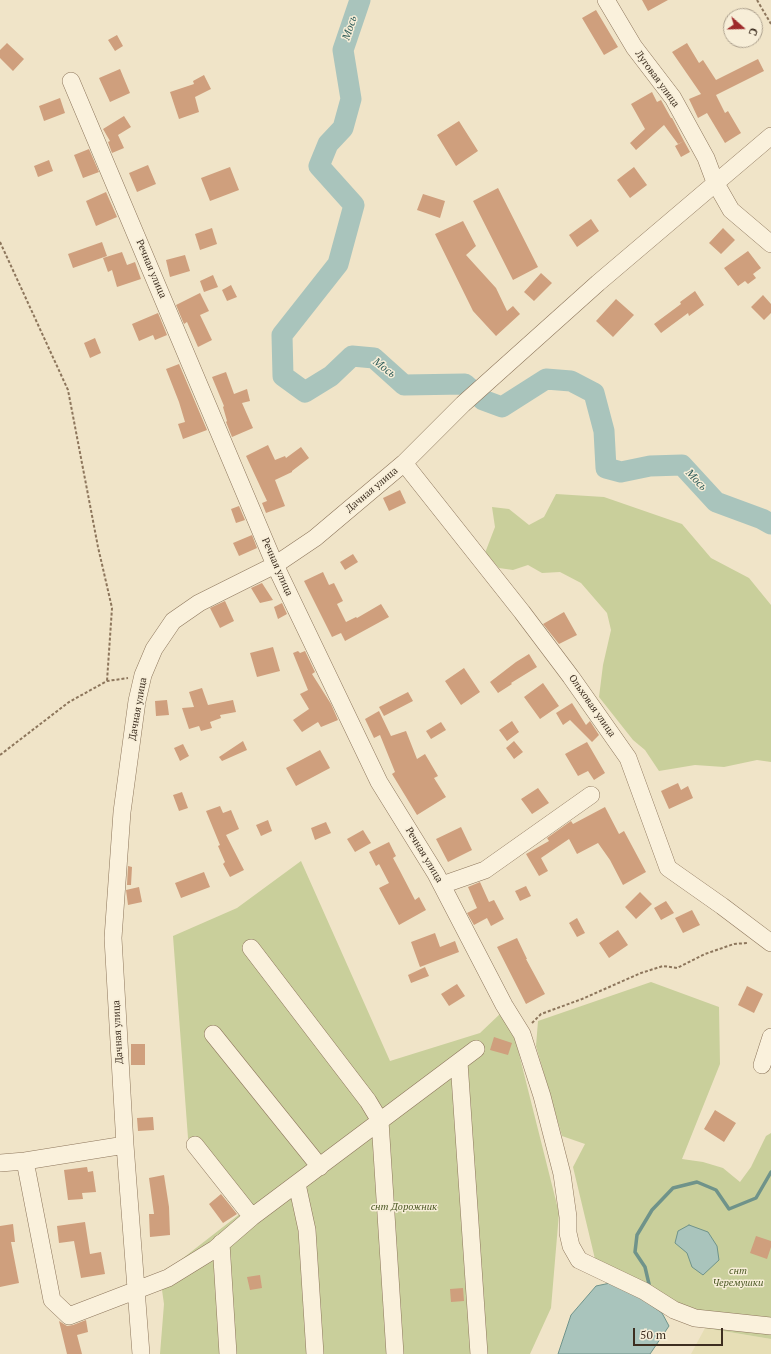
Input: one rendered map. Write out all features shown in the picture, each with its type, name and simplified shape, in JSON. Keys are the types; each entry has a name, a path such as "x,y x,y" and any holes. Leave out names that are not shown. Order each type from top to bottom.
{"street":[{"name":"Луговая улица","path":"606,0 634,47 673,98 706,158 730,210 771,244"},
{"name":"Речная улица","path":"71,81 275,565 379,782 442,885 504,1005 522,1034 542,1096 562,1174 568,1217 568,1234 571,1246 579,1260 644,1291 674,1310 695,1318 771,1326"},
{"name":"Дачная улица","path":"141,1354 125,1144 113,938 122,812 137,700 143,675 154,649 173,621 198,603 275,565 314,538 404,463 463,404 598,283 771,136"},
{"name":"Ольховая улица","path":"404,463 522,612 571,677 628,758 668,868 771,943"},
{"path":"442,885 485,870 591,795"},
{"path":"251,948 368,1101 380,1121 395,1354"},
{"path":"212,1034 320,1167"},
{"path":"762,1065 771,1038"},
{"path":"25,1161 52,1300 69,1316 168,1278 215,1249 252,1217 476,1049"},
{"path":"459,1062 479,1354"},
{"path":"0,1163 25,1161 125,1144"},
{"path":"195,1145 252,1217"},
{"path":"297,1184 307,1230 315,1354"},
{"path":"221,1243 228,1354"}],"path":[{"path":"757,0 771,24"},
{"path":"0,242 68,390 98,547 112,608 107,681"},
{"path":"0,755 69,702 107,681 143,675"},
{"path":"522,1034 541,1014 582,999 642,973 662,966 677,968 705,954 734,944 752,943"}],"shaded area":[{"path":"705,1328 771,1339 771,1354 691,1354"}],"green space":[{"path":"556,494 604,497 682,524 711,558 749,578 771,605 771,762 757,760 724,767 695,765 659,771 645,750 633,740 599,697 603,665 611,630 607,613 581,583 560,572 542,573 528,565 513,570 499,568 485,553 495,527 492,507 509,509 529,525 544,517"},
{"name":"снт Дорожник","path":"301,861 390,1061 480,1033 501,1013 513,1030 559,1213 551,1308 530,1354 160,1354 164,1304 160,1276 241,1213 188,1138 173,936 237,908"},
{"name":"снт Черемушки","path":"651,982 719,1007 720,1064 682,1159 703,1162 723,1168 740,1182 751,1167 766,1136 771,1133 771,1339 705,1328 701,1312 687,1309 595,1259 573,1167 585,1144 562,1136 536,1046 538,1021"}],"water":[{"path":"689,1225 708,1232 717,1246 719,1260 703,1275 692,1267 687,1253 675,1243 678,1231"},
{"path":"615,1282 662,1313 669,1326 650,1354 558,1354 571,1315 596,1286"}],"building":[{"path":"642,0 668,0 648,11"},
{"path":"596,10 618,47 604,55 582,18"},
{"path":"117,35 123,46 115,51 108,40"},
{"path":"7,43 24,59 13,71 0,58 0,50"},
{"path":"687,43 699,63 703,60 716,80 758,59 764,71 716,95 725,113 728,111 741,133 725,143 707,113 698,118 689,99 701,94 672,52"},
{"path":"120,69 130,93 110,102 99,78"},
{"path":"204,75 211,89 195,97 199,112 179,119 170,92 194,84 193,81"},
{"path":"652,92 657,102 661,100 684,141 678,144 664,125 636,150 630,143 645,129 631,104"},
{"path":"60,98 65,113 44,121 39,106"},
{"path":"124,116 131,127 118,135 124,148 112,153 108,142 110,141 103,129"},
{"path":"459,121 478,151 456,166 437,135"},
{"path":"684,141 690,152 681,157 675,146"},
{"path":"89,149 99,172 83,178 74,155"},
{"path":"49,160 53,171 38,177 34,166"},
{"path":"148,165 156,184 137,192 129,173"},
{"path":"230,167 239,190 210,201 201,178"},
{"path":"634,167 647,185 630,198 617,180"},
{"path":"498,188 538,267 513,280 473,201"},
{"path":"106,192 117,217 96,226 86,201"},
{"path":"423,194 445,201 440,218 417,210"},
{"path":"591,219 599,231 577,247 569,235"},
{"path":"463,221 476,246 466,255 496,288 507,311 513,306 520,314 496,336 473,311 435,234"},
{"path":"212,228 217,244 200,250 195,234"},
{"path":"723,228 735,240 721,254 709,243"},
{"path":"102,242 107,256 73,268 68,254"},
{"path":"748,251 761,268 753,274 756,278 748,284 745,281 738,286 724,268"},
{"path":"122,252 127,265 135,262 141,279 117,287 112,270 108,272 103,258"},
{"path":"185,255 190,271 170,277 166,260"},
{"path":"541,273 552,283 534,301 524,292"},
{"path":"213,275 218,287 204,292 200,281"},
{"path":"231,285 237,297 227,301 222,290"},
{"path":"695,291 704,305 689,316 688,313 661,333 654,324 681,304 680,302"},
{"path":"200,293 209,311 200,315 212,340 198,347 187,322 184,324 176,305"},
{"path":"763,295 771,304 771,313 764,320 751,307"},
{"path":"616,299 634,315 613,337 596,321"},
{"path":"158,313 167,335 155,340 153,335 139,341 132,324"},
{"path":"95,338 101,353 90,358 84,343"},
{"path":"179,364 207,430 183,439 178,424 185,422 166,369"},
{"path":"226,372 234,394 247,389 250,401 242,403 253,428 232,437 226,422 224,406 212,377"},
{"path":"268,445 275,460 285,456 286,458 301,447 309,458 292,472 275,480 285,506 266,513 262,503 267,501 246,456"},
{"path":"400,490 406,503 389,511 383,498"},
{"path":"239,506 245,520 236,523 231,509"},
{"path":"252,535 257,548 239,556 233,543"},
{"path":"353,554 358,562 345,570 340,562"},
{"path":"323,572 329,585 334,583 343,601 337,604 346,622 356,617 357,618 381,604 389,617 345,641 341,633 332,637 304,581"},
{"path":"262,583 273,600 260,603 251,588"},
{"path":"225,601 234,621 220,628 210,608"},
{"path":"282,603 287,614 278,619 274,607"},
{"path":"564,612 577,635 559,644 543,624"},
{"path":"273,647 280,671 257,677 250,653"},
{"path":"298,651 300,653 305,651 315,672 312,674 331,704 338,720 321,727 318,722 302,732 293,720 309,709 300,694 308,690 293,653"},
{"path":"529,654 537,667 498,693 490,682"},
{"path":"464,668 480,692 461,705 445,681"},
{"path":"543,683 559,706 540,719 524,697"},
{"path":"202,688 208,705 233,700 236,712 220,715 221,718 210,722 212,728 201,731 199,726 189,729 182,708 194,707 189,692"},
{"path":"408,692 413,701 384,716 379,707"},
{"path":"167,700 169,715 156,716 155,701"},
{"path":"572,703 586,725 590,721 599,735 592,742 570,720 563,725 556,713"},
{"path":"379,711 391,736 406,731 417,759 425,754 438,776 434,778 446,797 417,815 392,774 395,772 380,735 374,738 365,719"},
{"path":"512,721 519,732 507,741 499,730"},
{"path":"441,722 446,730 431,739 426,731"},
{"path":"243,741 247,750 222,761 219,757"},
{"path":"514,741 523,752 514,759 506,748"},
{"path":"587,742 605,773 594,780 588,771 578,776 565,754"},
{"path":"183,744 189,756 180,761 174,748"},
{"path":"320,750 330,768 296,786 286,768"},
{"path":"678,783 681,790 688,786 693,798 669,809 661,791"},
{"path":"538,788 549,803 532,814 521,799"},
{"path":"182,792 188,808 179,811 173,795"},
{"path":"220,806 223,813 231,810 239,829 226,835 244,870 230,877 223,864 225,862 218,846 220,845 206,811"},
{"path":"605,807 619,834 624,831 646,872 623,885 610,860 598,843 577,854 569,839 541,858 548,871 539,876 526,854 549,841 547,838 571,821 573,824"},
{"path":"268,820 272,831 261,836 256,825"},
{"path":"326,822 331,833 315,840 311,828"},
{"path":"461,827 472,850 448,862 436,839"},
{"path":"363,830 371,843 355,852 347,839"},
{"path":"389,842 396,856 393,858 415,900 419,897 426,910 399,925 379,888 389,883 379,864 376,866 369,852"},
{"path":"128,866 132,867 131,885 127,885"},
{"path":"204,872 210,887 181,898 175,883"},
{"path":"480,882 489,902 494,900 504,919 491,926 487,918 474,925 467,913 477,908 468,887"},
{"path":"526,886 531,896 520,901 515,891"},
{"path":"139,887 142,902 128,905 126,890"},
{"path":"640,892 652,904 636,919 625,907"},
{"path":"666,901 674,913 661,920 654,908"},
{"path":"692,910 700,925 683,933 675,918"},
{"path":"577,918 585,933 577,937 569,923"},
{"path":"618,930 628,945 609,958 599,943"},
{"path":"435,933 440,947 455,941 459,952 420,967 411,942"},
{"path":"517,938 526,959 545,994 526,1004 497,947"},
{"path":"425,967 429,976 411,983 408,975"},
{"path":"457,984 465,996 449,1006 441,994"},
{"path":"747,986 763,994 754,1013 738,1005"},
{"path":"494,1037 512,1043 508,1055 490,1050"},
{"path":"131,1044 145,1044 145,1065 131,1065"},
{"path":"715,1110 736,1123 724,1142 704,1129"},
{"path":"153,1117 154,1130 138,1131 137,1118"},
{"path":"87,1167 88,1172 93,1171 96,1192 82,1193 83,1199 68,1200 64,1170"},
{"path":"164,1175 169,1207 170,1235 150,1237 149,1214 154,1214 149,1178"},
{"path":"221,1194 237,1214 223,1223 209,1204"},
{"path":"85,1222 90,1254 101,1252 105,1274 81,1278 74,1241 59,1243 57,1226"},
{"path":"13,1224 15,1242 11,1242 19,1283 0,1287 0,1226"},
{"path":"756,1236 771,1241 771,1247 767,1259 750,1253"},
{"path":"260,1275 262,1288 250,1290 247,1277"},
{"path":"463,1288 464,1301 451,1302 450,1289"},
{"path":"86,1320 88,1332 77,1335 82,1354 67,1354 59,1321 67,1326"}],"waterway":[{"name":"Мось","path":"360,0 343,50 351,99 343,128 328,144 319,166 354,205 338,264 282,335 283,376 305,392 331,376 352,356 374,358 404,385 465,384 483,400 502,407 546,379 571,381 594,393 604,431 606,468 621,472 650,466 682,465 716,502 762,519 771,524"},
{"path":"649,1284 645,1267 635,1252 637,1235 652,1210 673,1188 697,1182 716,1190 729,1209 756,1198 771,1172"}]}
